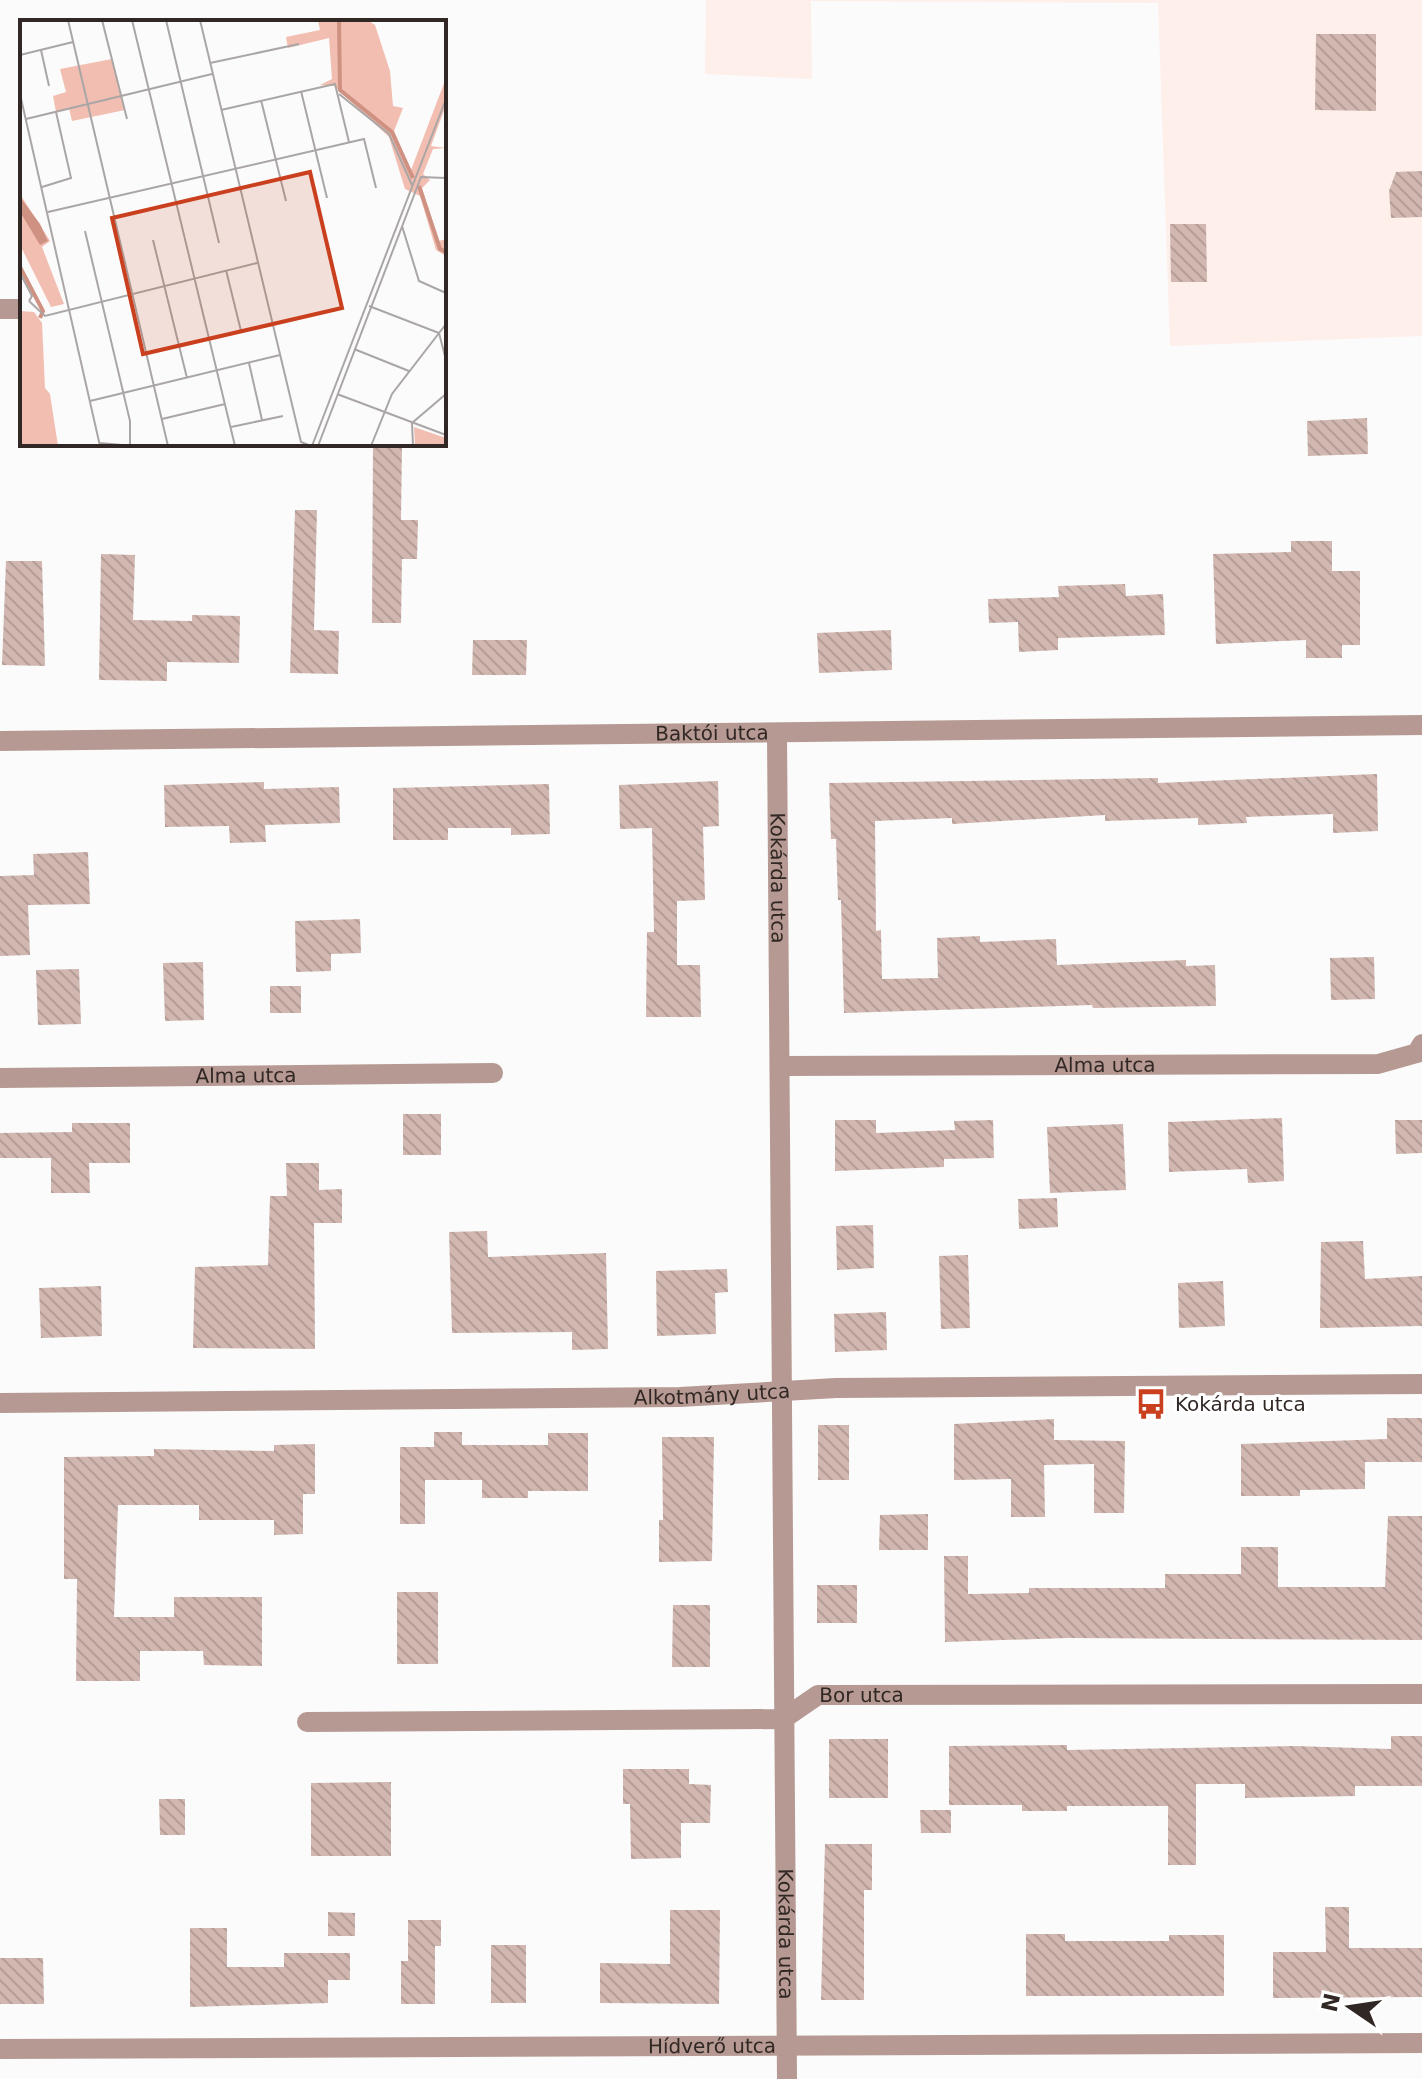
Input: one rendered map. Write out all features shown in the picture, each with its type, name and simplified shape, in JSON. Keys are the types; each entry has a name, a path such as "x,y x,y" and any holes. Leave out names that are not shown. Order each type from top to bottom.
{"street":[{"name":"Baktói utca","path":"0,741 1422,725"},
{"name":"Kokárda utca","path":"777,734 787,2079"},
{"name":"Alma utca","path":"781,1066 1378,1064 1417,1053 1422,1044"},
{"name":"Alma utca","path":"0,1078 493,1073"},
{"name":"Alkotmány utca","path":"0,1403 680,1397 780,1391 1422,1384"},
{"name":"Bor utca","path":"783,1719 818,1695 1422,1694"},
{"path":"307,1722 783,1719"},
{"name":"Hídverő utca","path":"0,2049 1422,2043"}],"shaded area":[{"path":"706,0 1422,0 1422,336 1170,346 1158,3 811,1 812,79 705,74"}],"building":[{"path":"1316,34 1376,34 1376,111 1315,110"},
{"path":"1422,171 1422,217 1391,218 1389,191 1396,172"},
{"path":"1170,224 1206,224 1207,282 1171,282"},
{"path":"1367,418 1368,454 1308,456 1307,421"},
{"path":"373,446 402,446 401,520 418,520 417,559 402,559 401,623 372,623"},
{"path":"295,510 317,510 314,630 339,631 338,674 290,673"},
{"path":"1291,541 1332,541 1332,571 1360,571 1360,645 1342,645 1342,658 1306,658 1306,640 1216,644 1213,554 1291,552"},
{"path":"101,554 135,555 133,620 192,621 192,615 240,616 239,663 167,662 167,681 99,680"},
{"path":"6,561 42,561 45,666 2,665"},
{"path":"1125,584 1126,596 1163,594 1165,635 1058,638 1058,650 1019,652 1018,622 989,623 988,599 1059,597 1058,586"},
{"path":"891,630 892,670 819,673 817,633"},
{"path":"473,640 527,640 526,675 472,675"},
{"path":"1377,774 1378,831 1333,833 1333,814 1246,817 1247,823 1198,825 1198,818 1105,821 1105,815 952,824 952,818 875,821 876,931 881,930 882,979 938,978 937,938 980,936 980,942 1056,939 1057,965 1186,960 1186,966 1215,965 1216,1006 1093,1008 1092,1005 844,1013 841,900 838,900 836,839 831,839 829,783 1158,778 1158,783"},
{"path":"718,781 719,826 703,827 705,900 677,901 677,965 700,965 701,1017 646,1017 647,932 654,932 652,828 620,829 619,785"},
{"path":"264,782 264,789 339,787 340,823 265,825 266,842 230,843 229,826 165,827 164,785"},
{"path":"549,784 550,834 511,835 511,828 448,828 448,840 393,840 393,788"},
{"path":"88,852 90,904 28,905 30,955 0,956 0,876 34,875 33,854"},
{"path":"360,919 361,953 331,954 331,971 296,972 295,921"},
{"path":"1374,957 1375,999 1331,1000 1330,958"},
{"path":"203,962 204,1020 165,1021 163,963"},
{"path":"79,969 81,1024 38,1025 36,970"},
{"path":"270,986 301,986 301,1013 270,1013"},
{"path":"403,1114 441,1114 441,1155 403,1155"},
{"path":"1282,1118 1284,1181 1248,1183 1247,1169 1169,1172 1168,1122"},
{"path":"835,1120 876,1120 876,1133 955,1130 954,1121 993,1120 994,1158 944,1159 944,1167 835,1171"},
{"path":"1395,1120 1422,1120 1422,1153 1396,1154"},
{"path":"72,1123 130,1123 130,1163 89,1163 90,1193 51,1193 51,1158 0,1158 0,1133 72,1132"},
{"path":"1123,1124 1126,1190 1050,1193 1047,1127"},
{"path":"286,1163 319,1163 319,1190 342,1189 342,1223 314,1223 315,1349 193,1348 195,1267 268,1265 270,1196 287,1196"},
{"path":"1057,1198 1058,1227 1019,1229 1018,1199"},
{"path":"873,1225 874,1268 837,1270 836,1226"},
{"path":"487,1231 488,1257 606,1253 608,1349 572,1350 572,1332 452,1333 449,1232"},
{"path":"1363,1241 1365,1279 1422,1276 1422,1326 1320,1328 1321,1242"},
{"path":"968,1255 970,1328 941,1329 939,1256"},
{"path":"727,1269 728,1292 715,1293 716,1334 657,1336 656,1271"},
{"path":"1223,1281 1225,1326 1179,1328 1178,1283"},
{"path":"101,1286 102,1336 41,1338 39,1288"},
{"path":"886,1312 887,1350 835,1352 834,1314"},
{"path":"1387,1418 1422,1418 1422,1462 1365,1462 1365,1489 1300,1490 1300,1496 1241,1496 1241,1444 1387,1439"},
{"path":"1054,1419 1054,1440 1125,1441 1124,1513 1094,1513 1094,1464 1044,1465 1045,1517 1011,1517 1011,1479 954,1480 954,1424"},
{"path":"818,1425 849,1425 849,1480 818,1480"},
{"path":"434,1432 462,1432 462,1445 548,1445 548,1433 588,1433 588,1491 528,1491 528,1498 482,1498 482,1480 425,1480 425,1524 400,1524 400,1447 434,1447"},
{"path":"662,1437 714,1437 712,1561 659,1562 659,1520 663,1520"},
{"path":"315,1444 315,1494 303,1494 303,1534 274,1535 274,1520 199,1520 199,1505 118,1505 114,1617 174,1617 174,1597 262,1597 262,1666 204,1665 203,1651 140,1651 140,1681 76,1681 77,1579 64,1579 64,1457 154,1456 154,1449 274,1451 274,1445"},
{"path":"928,1514 928,1550 879,1550 880,1515"},
{"path":"1388,1516 1422,1516 1422,1640 1067,1638 945,1642 944,1556 968,1556 968,1594 1029,1593 1029,1588 1165,1588 1165,1574 1241,1574 1241,1547 1278,1547 1278,1587 1385,1587"},
{"path":"817,1585 857,1585 857,1623 817,1623"},
{"path":"397,1592 438,1592 438,1664 397,1664"},
{"path":"673,1605 710,1605 710,1667 672,1667"},
{"path":"1391,1736 1422,1736 1422,1786 1355,1786 1355,1796 1245,1798 1245,1784 1196,1784 1196,1865 1168,1865 1168,1806 1067,1806 1067,1811 1022,1811 1022,1805 949,1805 949,1746 1067,1745 1067,1750 1294,1746 1391,1749"},
{"path":"829,1739 888,1739 888,1798 829,1798"},
{"path":"623,1769 689,1769 689,1784 711,1785 710,1823 681,1823 681,1858 631,1859 630,1804 623,1804"},
{"path":"391,1782 391,1856 311,1856 311,1783"},
{"path":"159,1799 185,1799 185,1835 160,1835"},
{"path":"920,1810 951,1810 951,1833 921,1833"},
{"path":"825,1844 872,1844 872,1890 864,1890 864,2000 821,2000"},
{"path":"1325,1907 1349,1907 1349,1948 1422,1948 1422,1997 1273,1998 1273,1952 1326,1952"},
{"path":"670,1910 720,1910 719,2004 600,2003 600,1963 670,1964"},
{"path":"328,1912 355,1913 355,1936 328,1936"},
{"path":"408,1920 441,1920 441,1946 435,1946 435,2004 401,2004 401,1961 408,1961"},
{"path":"190,1928 227,1928 227,1967 284,1967 284,1953 350,1953 350,1980 328,1980 328,2003 190,2007"},
{"path":"1026,1934 1065,1934 1065,1941 1169,1941 1169,1935 1224,1935 1224,1996 1026,1996"},
{"path":"491,1945 526,1945 526,2003 491,2003"},
{"path":"0,1958 43,1958 44,2004 0,2004"}],"place":[{"name":"Kokárda utca","path":"1151,1404"}]}
